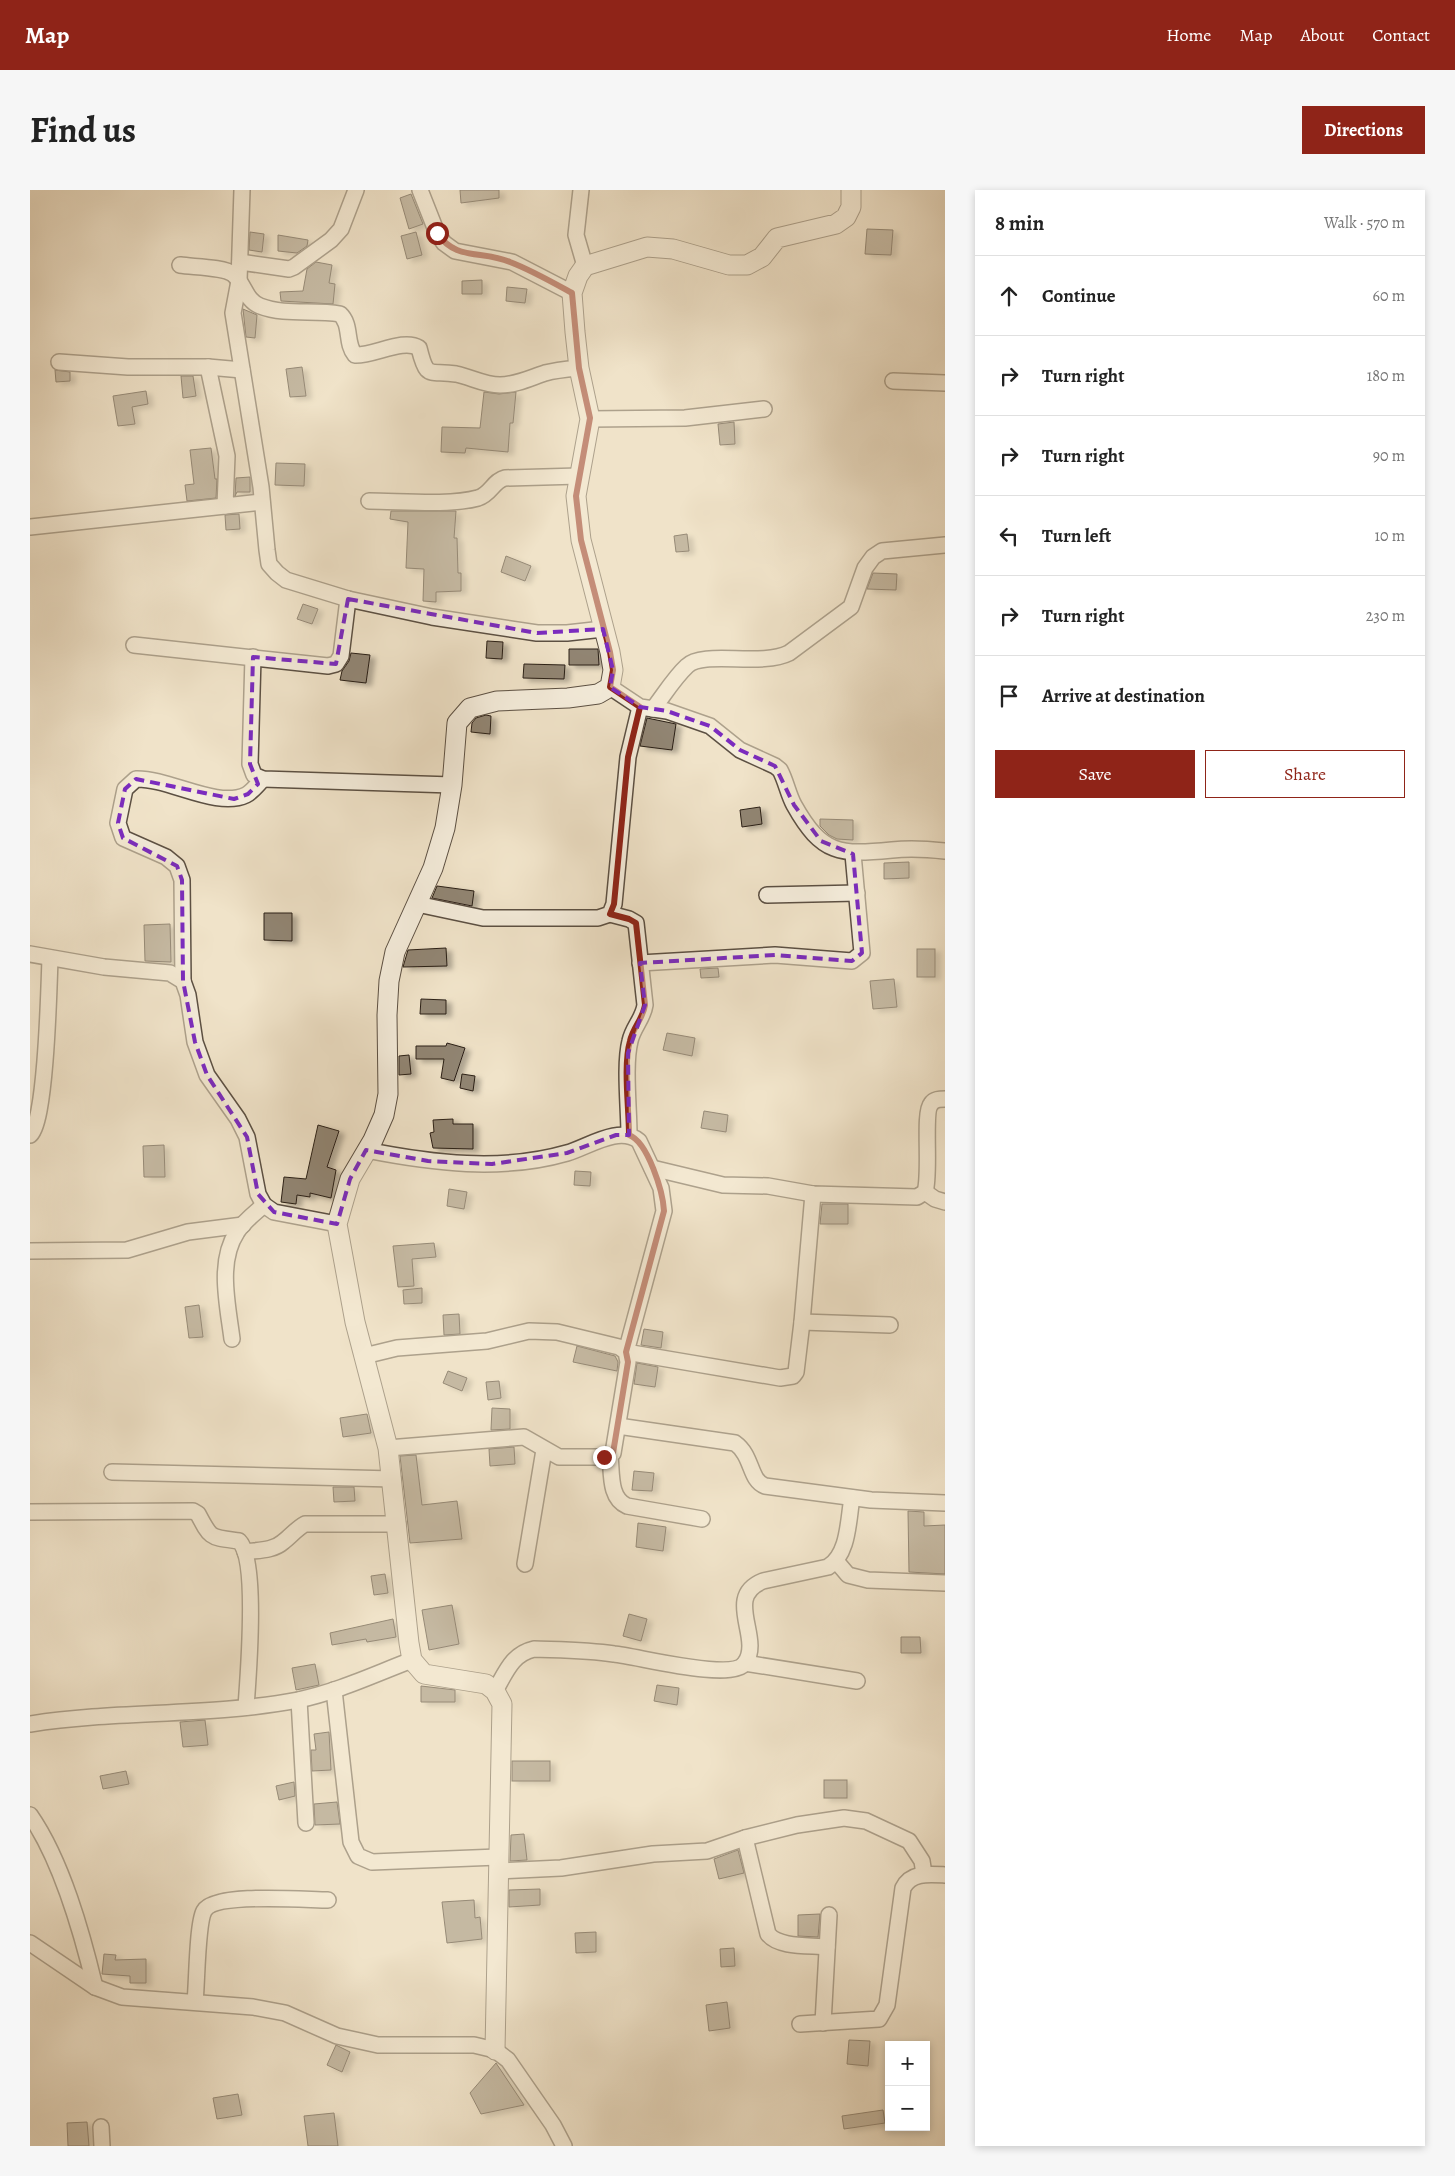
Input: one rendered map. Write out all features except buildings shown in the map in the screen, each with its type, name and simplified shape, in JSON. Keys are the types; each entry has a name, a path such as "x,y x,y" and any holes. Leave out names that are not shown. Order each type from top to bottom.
{"street":[{"path":"242,190 239,281 233,314 262,502 269,564 286,580 348,599 432,617 537,633 559,634 603,629"},
{"path":"240,262 289,269 294,267 331,240 341,229 356,190"},
{"path":"420,190 437,233 444,244 455,251 512,262 572,293"},
{"path":"581,190 576,235 585,266"},
{"path":"610,687 612,661 581,540 576,496 590,418 579,368 572,293 578,276 585,266 647,247 661,246 730,265 748,265 762,257 778,238 836,224 846,217 850,207 851,190"},
{"path":"180,265 227,271 239,281 250,300 268,308 294,313 340,314 346,320 350,348 355,355 364,356 405,344 414,344 419,348 424,367 428,372 455,374 472,380 498,385 520,382 545,373 579,368"},
{"path":"59,362 128,367 208,367 242,370"},
{"path":"208,367 228,456 225,506"},
{"path":"893,381 945,383"},
{"path":"590,418 670,419 764,409"},
{"path":"369,501 454,501 479,498 488,492 497,480 505,478 579,476"},
{"path":"30,527 262,502"},
{"path":"610,914 614,904 628,757 647,708 688,664 698,659 767,660 779,658 790,652 851,607 865,568 873,556 882,551 945,545"},
{"path":"134,645 328,666 336,664 341,656 348,599"},
{"path":"254,657 250,764 254,775 263,779 452,785"},
{"path":"610,687 647,708 689,717 710,726 740,750 775,766 782,775 794,805 821,841 838,850 853,854 893,850 945,851"},
{"path":"495,2050 502,1704 495,1691 486,1684 424,1674 412,1660 388,1448 355,1322 337,1224 350,1179 384,1115 388,1094 389,981 395,952 436,860 445,828 452,785 457,723 470,708 497,701 568,698 598,694 610,687"},
{"path":"263,779 248,794 234,799 214,796 150,779 136,779 125,790 118,823 123,838 166,858 177,866 182,880 183,982 188,995 196,1042 207,1075 238,1119 247,1138 258,1194 264,1204 274,1212 337,1224"},
{"path":"640,963 775,955 852,961 862,954 853,854"},
{"path":"767,894 857,893"},
{"path":"417,904 483,918 502,920 598,918 610,914 636,923 645,1005 644,1016 630,1039 628,1053 629,1135"},
{"path":"30,954 104,967 170,973 183,982"},
{"path":"30,1135 37,1125 44,1070 50,958"},
{"path":"652,1168 712,1184 768,1186 813,1194 917,1197 925,1192 929,1180 927,1114 931,1104 939,1098 945,1099"},
{"path":"366,1150 428,1161 492,1164 559,1155 616,1135 629,1135 639,1141 661,1188 663,1220 626,1352 628,1362 618,1426 610,1455 614,1496 618,1502 627,1506 702,1519"},
{"path":"925,1192 935,1200 945,1202"},
{"path":"364,1356 397,1348 488,1340 529,1331 565,1334 619,1347 626,1352 787,1378 796,1372 813,1194"},
{"path":"232,1339 226,1294 227,1262 231,1244 237,1232 264,1204"},
{"path":"30,1251 127,1250 188,1232 243,1225"},
{"path":"802,1322 890,1325"},
{"path":"618,1426 735,1443 748,1457 754,1478 760,1484 852,1498 945,1503"},
{"path":"388,1448 524,1437 559,1457 598,1458 610,1455"},
{"path":"525,1564 544,1450"},
{"path":"112,1472 393,1479"},
{"path":"495,1691 514,1658 524,1651 534,1649 612,1653 699,1668 728,1670 739,1668 745,1663 748,1653 746,1592 753,1585 762,1581 828,1568 837,1562 843,1550 852,1498"},
{"path":"30,1512 193,1512 198,1514 207,1532 213,1537 239,1541 245,1552 251,1628 246,1707"},
{"path":"245,1552 272,1548 282,1543 295,1530 305,1524 398,1524"},
{"path":"837,1562 848,1575 868,1580 945,1583"},
{"path":"30,1724 62,1719 246,1707 299,1700 334,1690 412,1660"},
{"path":"745,1663 857,1681"},
{"path":"334,1690 351,1842 358,1856 372,1862 498,1864 561,1868 653,1854 707,1851 745,1838 825,1820 844,1818 866,1822 909,1842 922,1861 924,1874"},
{"path":"299,1700 306,1823"},
{"path":"30,1815 38,1827 68,1892 85,1945 95,1986"},
{"path":"745,1838 768,1934 773,1940 782,1942 827,1947"},
{"path":"800,2024 879,2020 887,2005 903,1888 907,1881 924,1874 945,1875"},
{"path":"195,2002 201,1924 205,1910 212,1903 249,1899 328,1900"},
{"path":"823,2023 829,1914"},
{"path":"30,1943 95,1986 122,1997 253,2007 285,2013 337,2036 378,2045 474,2045 495,2050 513,2068 553,2125 564,2146"},
{"path":"101,2127 102,2146"}],"highlighted area":[{"path":"348,599 537,633 603,629 613,670 610,687 640,707 667,711 710,726 740,750 775,766 794,805 821,841 853,854 862,953 852,961 775,955 640,963 645,1005 628,1053 629,1135 616,1135 567,1153 492,1164 428,1161 366,1150 350,1179 337,1224 274,1212 258,1194 247,1137 207,1075 195,1042 183,981 182,880 177,866 123,838 118,823 125,789 136,779 234,799 248,794 258,784 250,764 253,657 336,664"}],"route":[{"path":"437,233 444,244 455,251 512,262 572,293 579,368 590,418 576,496 581,540 610,652 613,670 610,687 625,699 640,707 631,738 628,757 614,904 610,914 636,923 645,1005 644,1016 630,1039 628,1053 629,1135 639,1141 661,1188 664,1211 626,1352 628,1362 613,1453 604,1457"}]}
